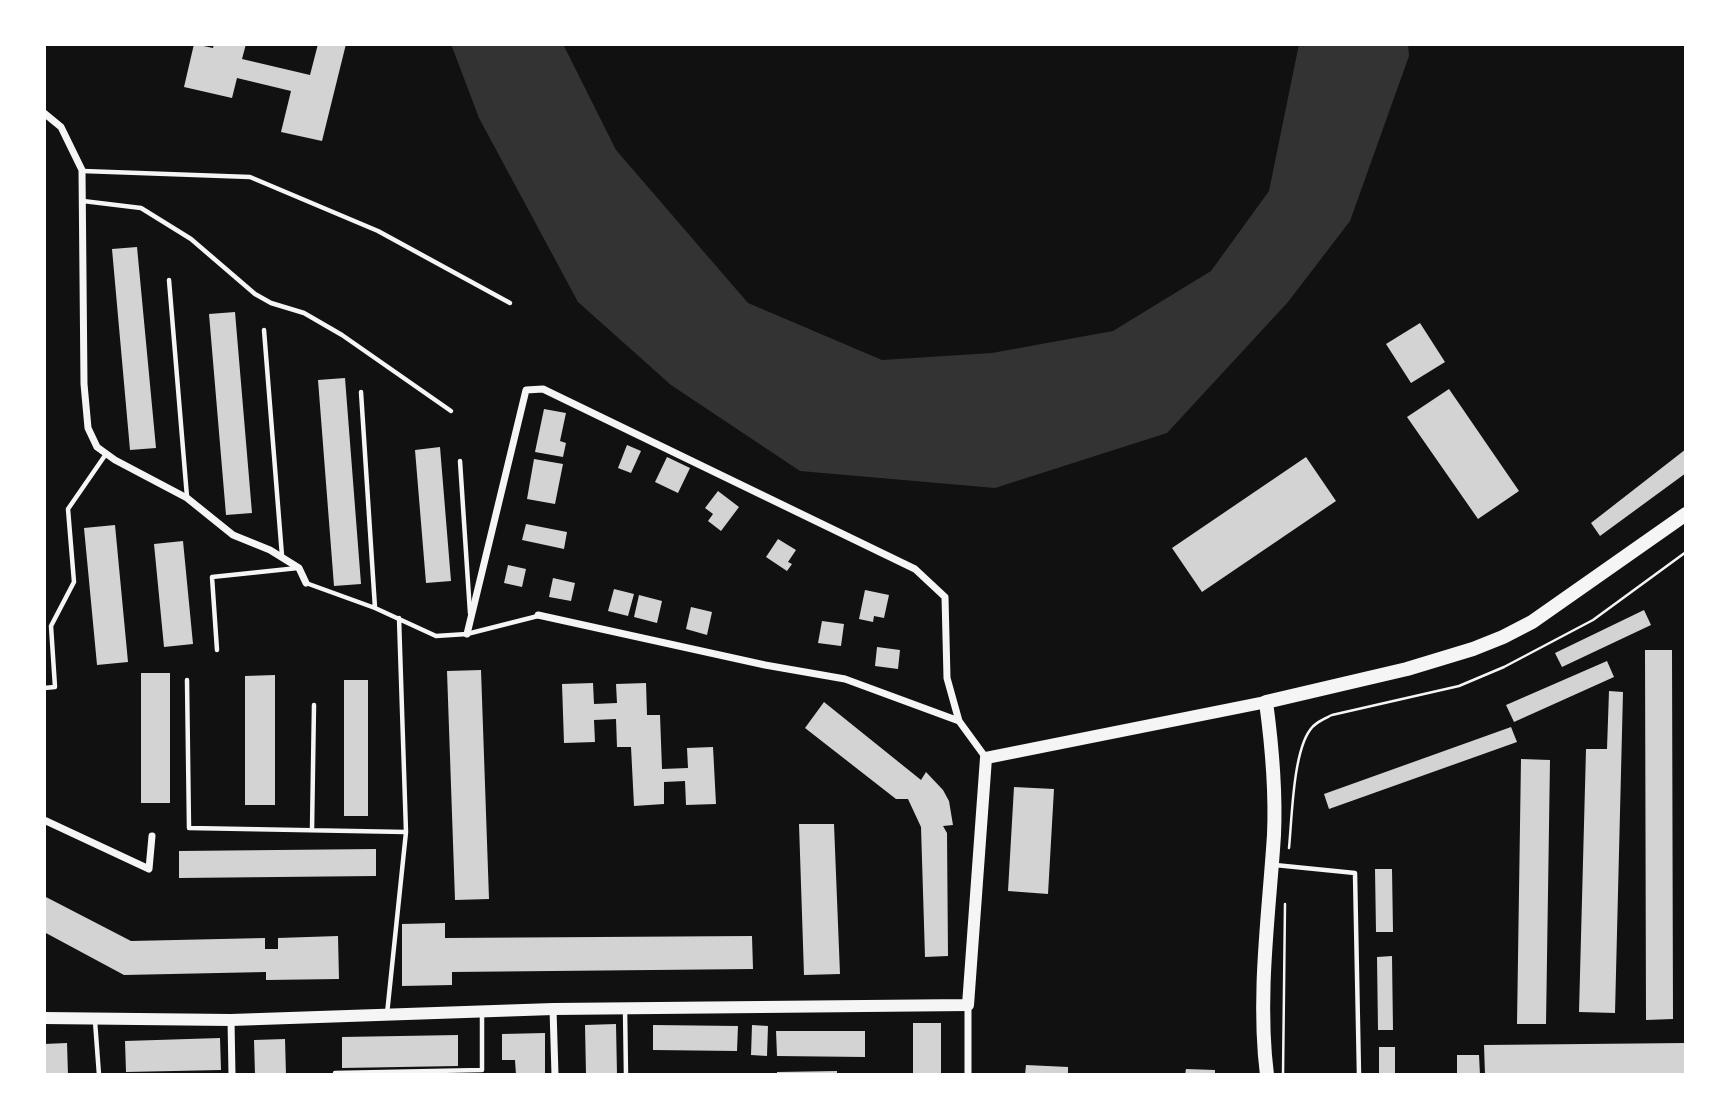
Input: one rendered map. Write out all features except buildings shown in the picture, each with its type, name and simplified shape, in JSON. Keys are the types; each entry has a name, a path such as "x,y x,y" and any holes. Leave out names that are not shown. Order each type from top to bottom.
{"main road":[{"path":"1267,1075 1264,1037 1274,834 1274,767 1266,702 1407,669 1503,637 1532,621 1686,514"}],"street":[{"path":"44,113 61,127 82,170 84,384 88,428 97,447 187,498 233,536 270,550 299,568 306,583"},
{"path":"467,634 526,390 543,389 915,569 946,597 947,678 959,721 986,758 968,1004 968,1075"},
{"path":"538,615 765,665 845,679 959,721"},
{"path":"986,758 1266,702"},
{"path":"44,820 149,869 152,836"},
{"path":"44,1018 231,1020 625,1007 968,1004"},
{"path":"553,1009 555,1075"},
{"path":"231,1020 232,1075"}],"lane":[{"path":"82,170 250,177 378,231 510,303"},
{"path":"83,201 141,208 191,239 255,294 271,303 304,313 342,335 451,411"},
{"path":"169,280 187,498"},
{"path":"264,330 282,557"},
{"path":"361,392 375,608"},
{"path":"44,688 55,687 51,626 74,582 68,509 106,453"},
{"path":"460,461 470,621"},
{"path":"217,650 212,577 299,568"},
{"path":"306,583 375,608 436,636 467,634 538,615"},
{"path":"386,1014 406,832 399,618"},
{"path":"187,680 189,828 406,832"},
{"path":"313,830 314,705"},
{"path":"1271,865 1355,873 1359,1075"},
{"path":"625,1007 626,1075"},
{"path":"335,1073 482,1070 482,1011"},
{"path":"95,1020 99,1075"}],"path":[{"path":"1287,867 1298,761 1311,727 1332,715 1459,686 1504,667 1593,620 1686,552"},
{"path":"1283,1075 1284,904"}],"shaded area":[{"path":"451,44 563,44 616,150 748,303 882,360 992,353 1113,331 1211,271 1269,191 1299,44 1408,44 1409,56 1350,221 1288,302 1167,433 995,488 800,471 671,385 578,302 479,118"}]}
